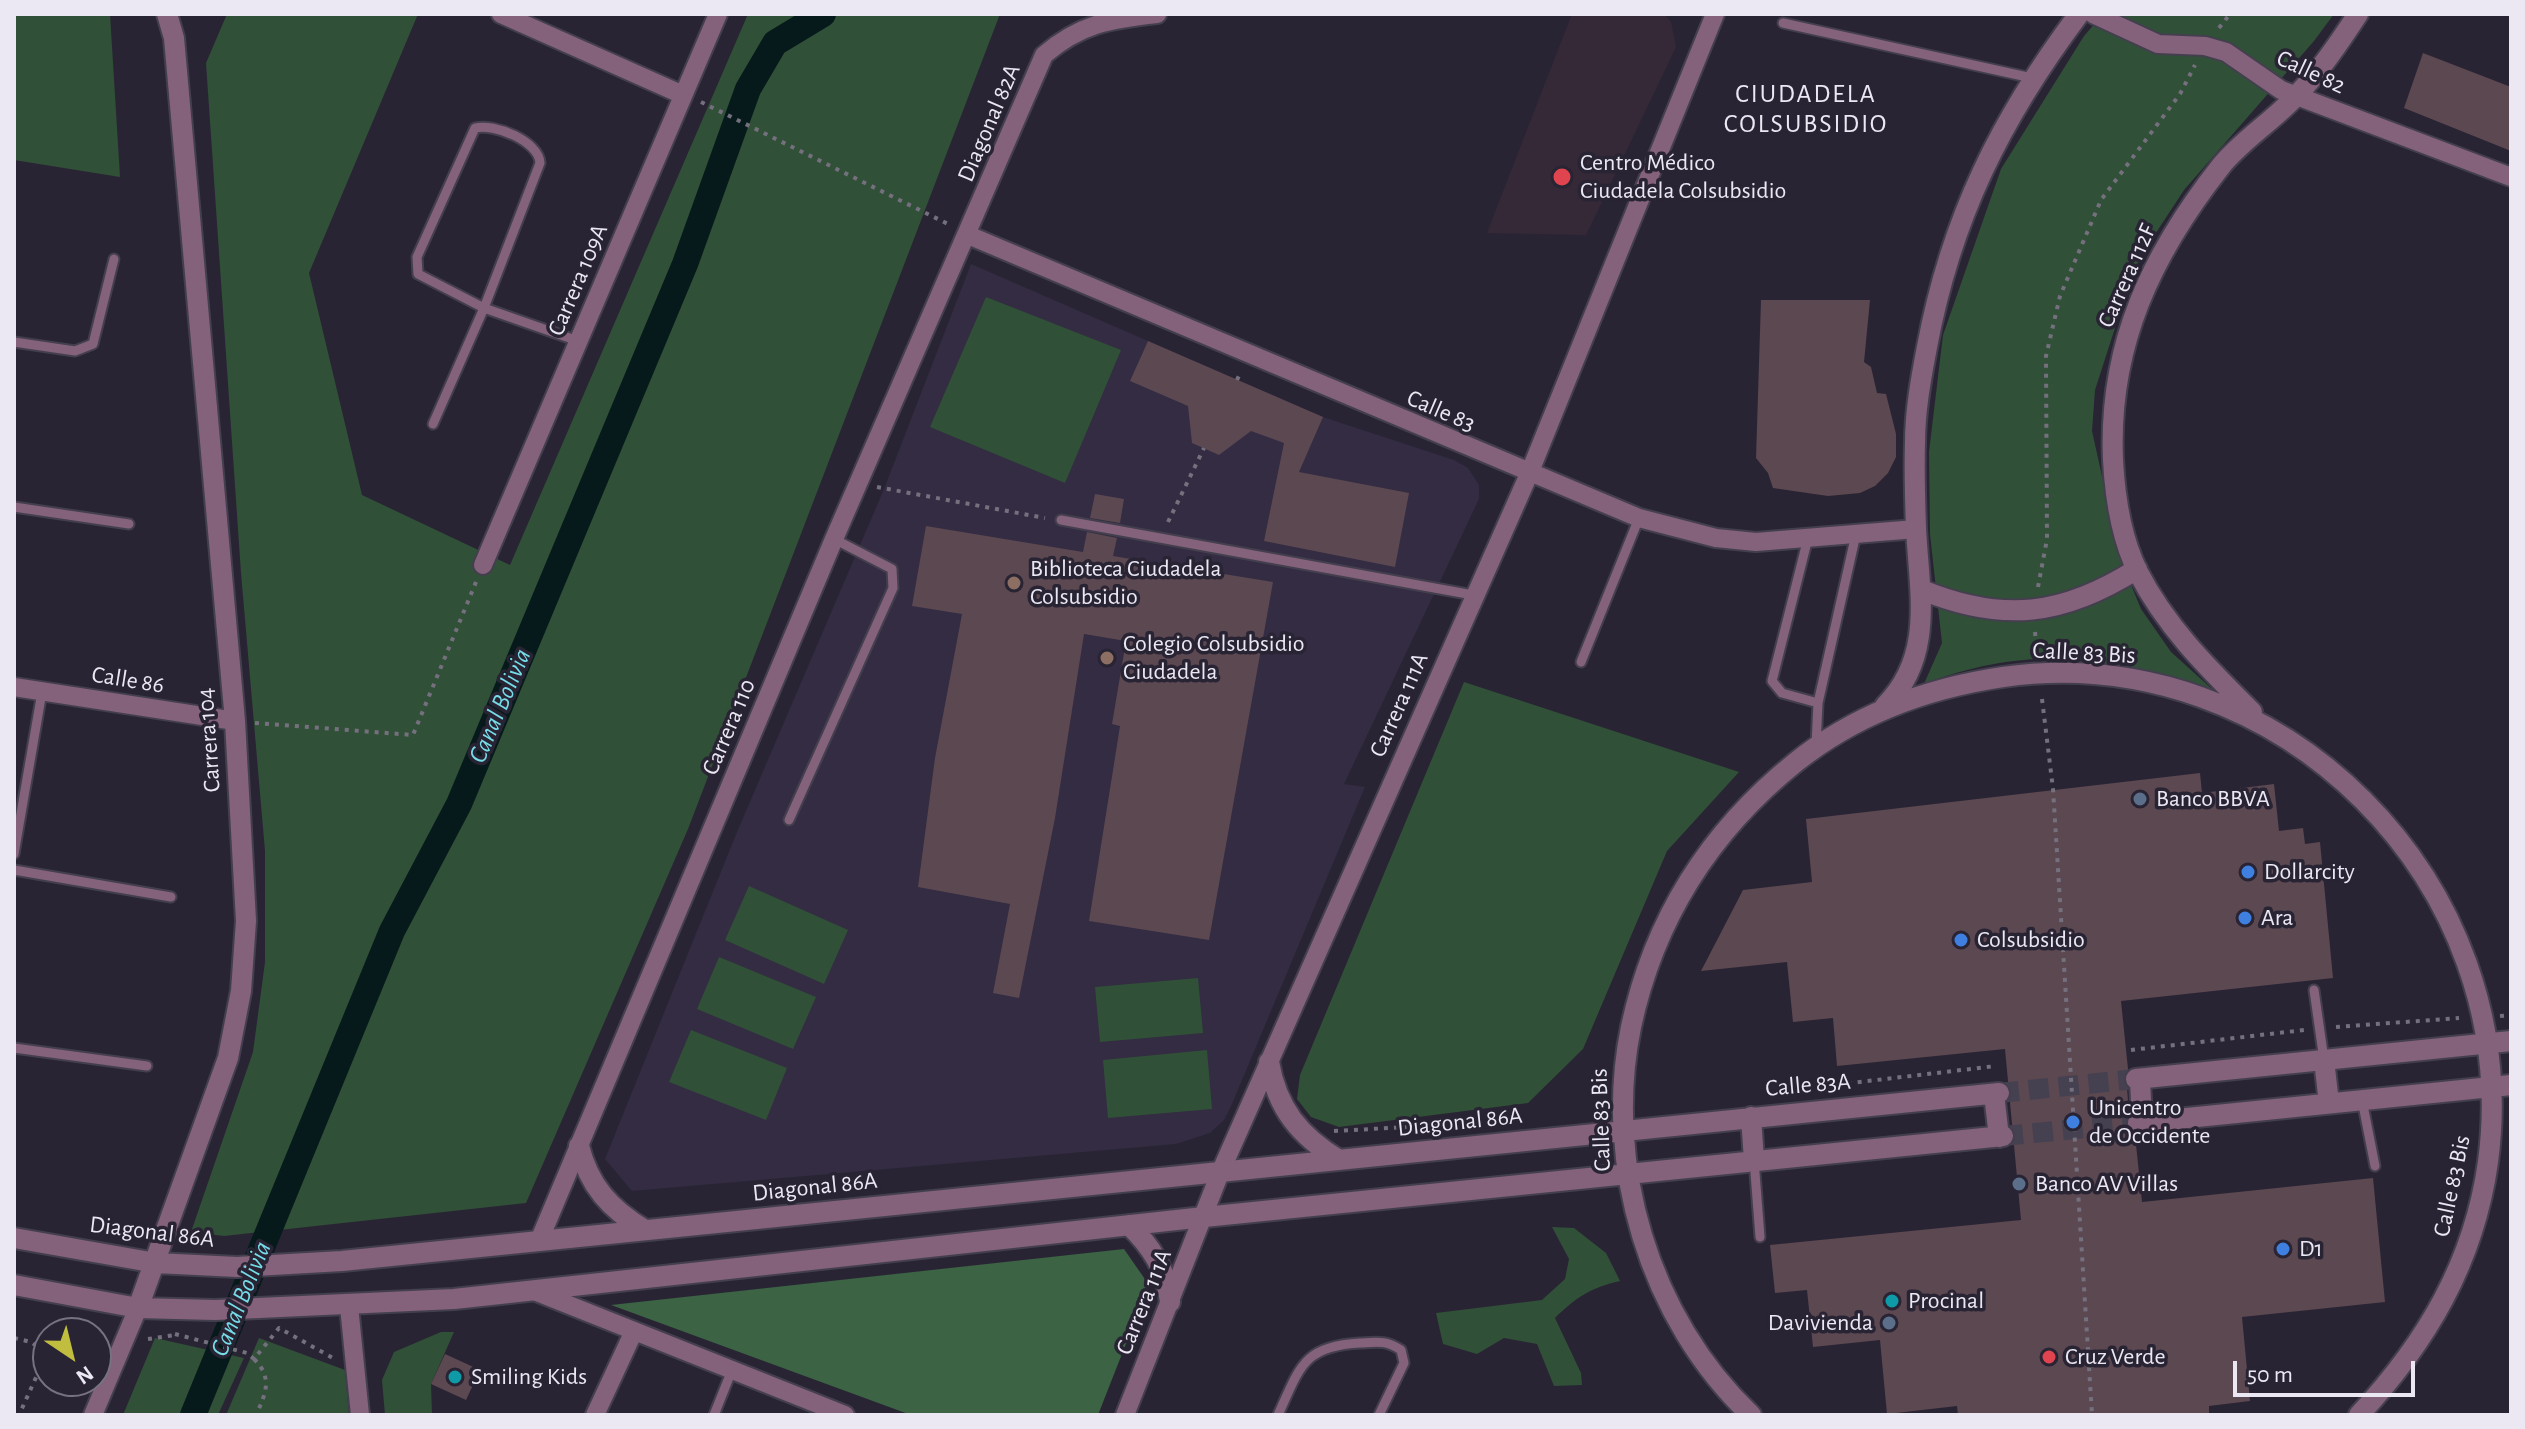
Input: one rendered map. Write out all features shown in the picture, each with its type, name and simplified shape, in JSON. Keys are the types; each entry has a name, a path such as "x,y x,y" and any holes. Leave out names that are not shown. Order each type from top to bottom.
{"street":[{"name":"Carrera 104","path":"93,1415 156,1263 228,1058 241,991 246,921 235,721 174,38 167,14"},
{"name":"Carrera 104","path":"174,38 182,14"},
{"path":"501,14 531,20 683,95"},
{"name":"Carrera 109A","path":"483,565 718,14"},
{"name":"Diagonal 82A","path":"968,235 1044,55 1069,33 1124,17 1157,14"},
{"name":"Carrera 111A","path":"1125,1415 1220,1173 1529,474 1715,14"},
{"path":"1882,710 1901,690 1921,637 1922,590 1916,529 1915,440 1919,400 1942,278 1967,201 2005,122 2032,78 2079,14"},
{"name":"Calle 82","path":"2093,14 2158,44 2205,46 2226,52 2266,82 2296,97 2511,177"},
{"name":"Carrera 112F","path":"2261,721 2191,651 2159,608 2137,569 2115,501 2111,413 2125,337 2165,244 2223,164 2296,97 2329,58 2358,14"},
{"name":"Calle 83","path":"968,235 1639,518 1716,538 1756,542 1916,529"},
{"name":"Carrera 110","path":"539,1241 834,539 968,235"},
{"path":"1922,590 1957,604 1995,611 2033,611 2070,604 2105,590 2137,569"},
{"name":"Calle 83 Bis","path":"1751,1415 1683,1328 1650,1261 1627,1175 1622,1131 1625,1057 1637,998 1668,914 1708,850 1757,793 1816,746 1882,710 1959,684 2039,672 2116,675 2190,692 2261,721 2330,766 2396,833 2435,889 2469,964 2501,1086 2471,1235 2443,1305 2402,1368 2359,1415"},
{"name":"Calle 86","path":"14,687 235,721"},
{"path":"2501,1086 2140,1123 2138,1079 2511,1041"},
{"path":"2324,1060 2329,1103"},
{"path":"1269,1062 1276,1093 1291,1120 1312,1143 1339,1160"},
{"name":"Calle 83A","path":"1622,1131 1997,1093 2001,1136 1754,1160"},
{"path":"14,1285 138,1308 215,1310 349,1306 534,1291 1754,1160 1751,1117"},
{"name":"Diagonal 86A","path":"14,1238 156,1263 237,1267 305,1264 1622,1131"},
{"path":"579,1146 587,1173 601,1197 621,1216 645,1230"},
{"path":"1129,1225 1145,1240 1163,1269 1170,1302"},
{"path":"534,1291 843,1415"},
{"path":"349,1306 360,1415"},
{"path":"595,1415 634,1331"}],"lane":[{"path":"1783,23 2032,78"},
{"path":"433,424 484,308 540,163 532,147 485,125 471,134 417,257 416,267 425,280 484,308 578,341"},
{"path":"14,342 75,351 93,344 114,259"},
{"path":"14,507 129,524"},
{"path":"1581,662 1639,518"},
{"path":"1061,520 1473,595"},
{"path":"1816,746 1818,703 1856,534"},
{"path":"1808,538 1772,681 1782,693 1818,703"},
{"path":"789,820 893,588 892,569 834,539"},
{"path":"14,854 42,691"},
{"path":"14,870 171,897"},
{"path":"2314,990 2324,1060"},
{"path":"14,1048 147,1066"},
{"path":"2362,1100 2375,1166"},
{"path":"1754,1160 1760,1237"},
{"path":"1278,1415 1300,1367 1309,1356 1330,1345 1388,1341 1401,1350 1404,1363 1379,1415"},
{"path":"714,1415 732,1370"}],"path":[{"path":"721,110 968,235"},
{"path":"1160,539 1204,448"},
{"path":"859,484 1061,520"},
{"path":"235,721 413,735 483,565"},
{"path":"254,1359 279,1328 356,1370"},
{"path":"123,1346 198,1330"},
{"path":"175,1334 207,1340 247,1353 254,1359 265,1372 267,1389 256,1415"},
{"path":"14,1338 31,1342 42,1350 43,1362 19,1415"}],"shaded area":[{"name":"Centro Médico Ciudadela Colsubsidio","path":"1572,14 1664,14 1671,22 1676,47 1586,235 1487,233"},
{"name":"Colegio Colsubsidio Ciudadela","path":"971,264 1323,417 1454,460 1468,468 1479,485 1479,499 1344,784 1365,787 1232,1104 1224,1120 1210,1133 1176,1144 632,1191 605,1159 737,832 884,489"}],"green space":[{"path":"14,14 110,14 120,177 14,160"},
{"path":"227,14 418,14 309,273 362,495 510,565 748,14 1000,14 688,829 526,1203 224,1236 191,1232 253,1052 265,962 265,851 241,573 206,63"},
{"path":"2103,14 2334,14 2184,190 2150,242 2133,272 2095,390 2092,431 2120,558 2141,609 2171,652 2212,689 2137,669 2068,659 1999,663 1924,684 1942,643 1930,534 1929,452 1943,335 2001,169 2084,36"},
{"path":"986,297 1121,350 1065,483 930,427"},
{"path":"1464,682 1739,772 1667,851 1583,1049 1528,1103 1339,1127 1311,1117 1297,1099 1300,1075"},
{"path":"749,886 848,930 824,984 725,940"},
{"path":"719,957 816,997 793,1049 697,1009"},
{"path":"1198,978 1203,1033 1100,1042 1095,987"},
{"path":"691,1030 787,1068 766,1120 669,1082"},
{"path":"1207,1050 1212,1109 1108,1118 1103,1060"},
{"path":"1552,1227 1574,1228 1606,1253 1620,1281 1584,1294 1555,1318 1581,1373 1582,1385 1554,1386 1537,1344 1504,1338 1477,1354 1443,1344 1436,1313 1542,1300 1565,1279 1569,1259"},
{"path":"1124,1249 1149,1285 1098,1415 911,1415 611,1305"},
{"path":"441,1332 454,1332 431,1384 432,1415 385,1415 382,1380 394,1352"},
{"path":"155,1338 244,1358 218,1415 123,1415"},
{"path":"259,1338 345,1370 349,1415 226,1415"}],"building":[{"path":"2423,53 2511,87 2511,151 2404,108"},
{"path":"1761,300 1870,300 1864,362 1871,367 1877,393 1886,394 1896,434 1896,457 1888,473 1875,486 1860,493 1828,496 1773,488 1768,473 1756,458"},
{"path":"1148,341 1323,417 1299,472 1409,493 1395,567 1264,541 1284,443 1251,431 1219,455 1192,443 1188,406 1130,381"},
{"path":"1095,494 1124,499 1120,523 1090,518"},
{"path":"926,526 1083,552 1087,532 1117,538 1113,556 1273,582 1209,940 1089,921 1120,726 1112,724 1126,641 1084,634 1055,818 1019,998 993,993 1010,904 918,887 935,758 962,614 912,606"},
{"name":"Unicentro de Occidente","path":"2200,773 2202,793 2274,784 2279,831 2303,828 2305,844 2320,842 2333,978 2121,1001 2128,1069 2123,1080 2127,1088 2129,1114 2125,1124 2135,1135 2142,1202 2373,1178 2385,1302 2242,1317 2250,1401 2209,1406 2209,1415 1958,1415 1957,1406 1887,1414 1880,1340 1813,1347 1807,1290 1775,1293 1770,1245 2021,1220 2005,1049 1837,1066 1833,1018 1793,1022 1787,962 1701,971 1743,890 1812,882 1806,819"},
{"name":"Smiling Kids","path":"445,1354 480,1370 466,1400 431,1384"}],"waterway":[{"name":"Canal Bolivia","path":"193,1415 392,931 459,804 685,264 748,89 775,43 823,14"}],"tunnel":[{"path":"1999,1093 2136,1079"},
{"path":"2003,1136 2138,1123"}],"place":[{"name":"Centro Médico Ciudadela Colsubsidio","path":"1562,177"},
{"name":"Biblioteca Ciudadela Colsubsidio","path":"1014,583"},
{"name":"Colegio Colsubsidio Ciudadela","path":"1107,658"},
{"name":"Banco BBVA","path":"2140,799"},
{"name":"Dollarcity","path":"2248,872"},
{"name":"Ara","path":"2245,918"},
{"name":"Colsubsidio","path":"1961,940"},
{"name":"Unicentro de Occidente","path":"2073,1122"},
{"name":"Banco AV Villas","path":"2019,1184"},
{"name":"D1","path":"2283,1249"},
{"name":"Procinal","path":"1892,1301"},
{"name":"Davivienda","path":"1889,1323"},
{"name":"Cruz Verde","path":"2049,1357"},
{"name":"Smiling Kids","path":"455,1377"}],"district":[{"name":"CIUDADELA COLSUBSIDIO","path":"1806,109"}]}
